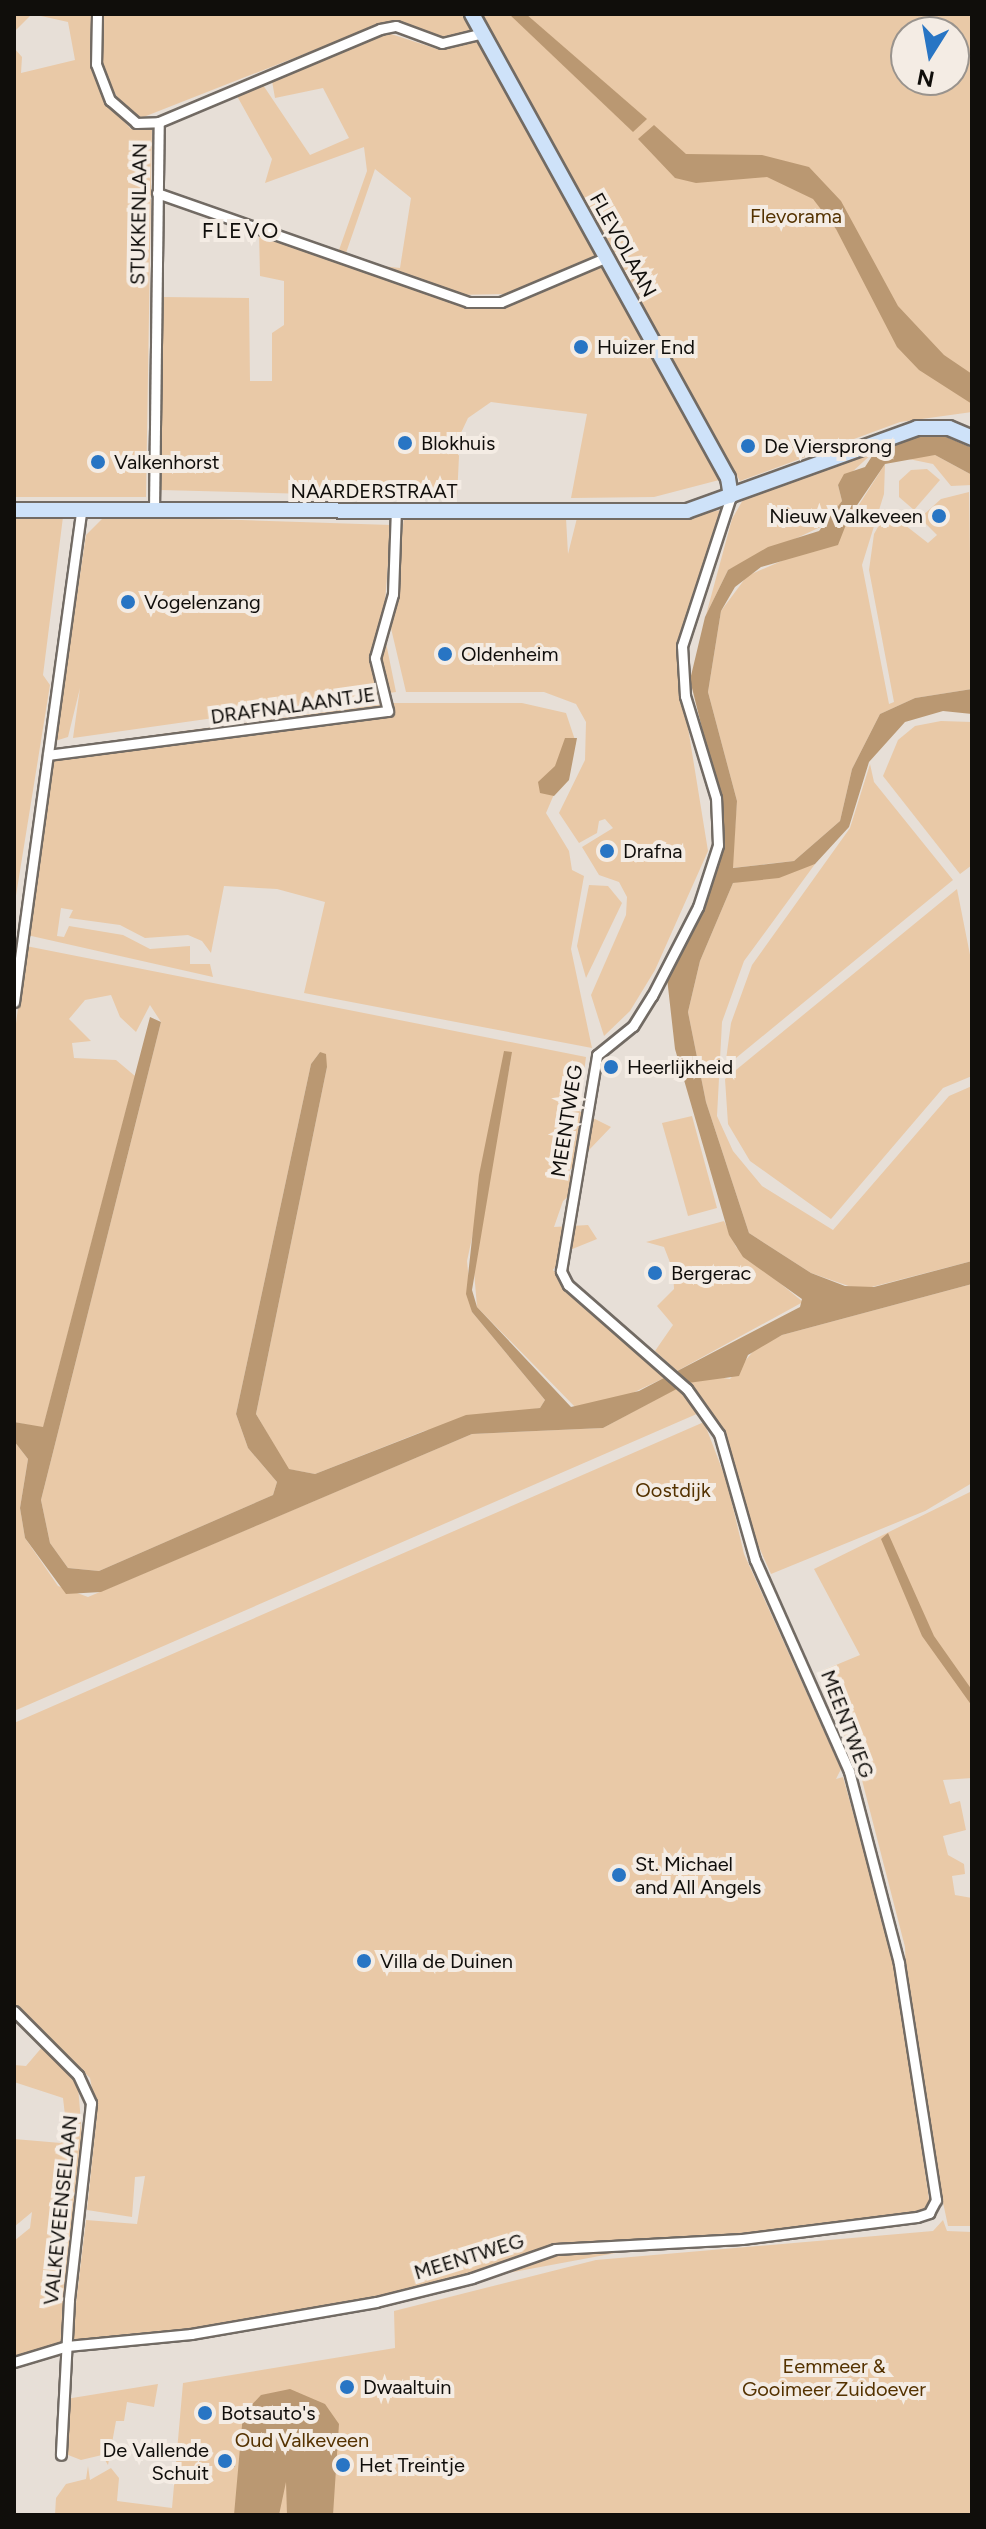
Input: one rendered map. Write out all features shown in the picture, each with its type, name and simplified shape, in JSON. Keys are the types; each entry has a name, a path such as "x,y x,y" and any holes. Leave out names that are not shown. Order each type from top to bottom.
{"street":[{"path":"97,14 96,64 110,100 136,123 159,122"},
{"name":"FLEVOLAAN","path":"472,14 728,478 731,496"},
{"name":"STUKKENLAAN","path":"154,510 159,122 380,29 396,26 442,43 483,33"},
{"path":"157,193 468,302 501,302 607,257"},
{"name":"NAARDERSTRAAT","path":"14,510 396,510 649,514 687,511 917,428 949,428 972,438"},
{"name":"MEENTWEG","path":"67,2346 191,2334 376,2302 472,2278 555,2249 742,2239 929,2213 936,2200 931,2150 899,1963 849,1771 755,1560 719,1434 687,1389 668,1370 568,1285 560,1260 597,1055 633,1026 652,996 698,907 718,845 716,798 685,696 682,646 731,496"},
{"name":"DRAFNALAANTJE","path":"48,755 388,711 375,658 393,594 396,510"},
{"path":"14,1002 81,511"},
{"name":"VALKEVEENSELAAN","path":"14,2011 78,2075 91,2103 67,2346 61,2455"},
{"path":"14,2362 67,2346"}],"green space":[{"path":"14,14 32,14 14,32"},
{"path":"32,14 91,14 90,57 107,103 131,129 152,128 146,497 14,497 14,48 22,57 21,73 75,60 68,22"},
{"path":"102,14 464,14 474,31 438,39 378,25 141,118 125,109 107,81 100,59"},
{"name":"Flevorama","path":"479,14 972,14 972,412 900,422 740,481"},
{"path":"385,32 437,49 480,41 596,258 506,294 453,295 381,266 400,268 411,198 375,169 346,253 339,250 367,171 364,147 265,183 272,159 237,96 263,85 310,155 349,138 323,88 275,98 272,81"},
{"path":"259,231 470,309 503,306 604,265 723,479 654,497 571,498 587,414 491,402 468,418 460,435 457,498 161,490 162,297 249,298 250,381 272,381 272,333 284,325 284,281 260,276"},
{"path":"876,450 838,485 842,501 829,523 728,570 706,615 732,519 744,498"},
{"path":"935,455 972,475 972,485 951,486 933,464 899,457"},
{"path":"885,464 884,494 862,565 889,704 894,702 869,570 874,534 887,511 928,543 937,535 920,518 941,499 969,492 972,689 915,698 880,714 852,769 840,821 794,861 732,868 737,801 708,692 721,611 747,576 839,536"},
{"path":"927,469 940,480 914,510 899,497 899,481 911,470"},
{"path":"721,510 679,672 708,851 655,970 630,1011 604,1036 591,995 626,915 627,897 619,882 599,875 582,847 613,828 605,819 599,821 597,833 579,843 559,813 585,760 586,722 576,704 544,692 406,692 390,624 404,518 566,518 568,554 577,518 677,518"},
{"path":"14,516 63,517 43,675 50,685 14,908"},
{"path":"123,516 391,525 383,628 396,692 73,738 80,688 68,737 55,741 86,535 102,519"},
{"path":"392,703 522,703 566,713 576,743 546,813 569,851 572,870 584,876 571,949 592,1048 304,993 325,902 277,889 224,886 211,953 202,941 188,935 145,938 120,925 69,918 73,910 61,908 57,936 64,937 69,926 123,935 150,949 190,946 190,964 210,964 213,977 27,935 50,749"},
{"path":"941,721 972,722 972,865 960,874 883,776 898,740 915,726"},
{"path":"870,764 874,782 953,880 725,1067 731,1023 752,965 850,828"},
{"path":"815,864 744,961 722,1022 717,1116 733,1151 762,1186 833,1230 949,1096 972,1086 972,1261 860,1290 811,1273 749,1233 706,1102 688,1012 700,961 733,883"},
{"path":"589,885 608,886 622,903 586,978 577,946"},
{"path":"957,889 972,965 972,1076 943,1088 831,1219 750,1161 728,1124 725,1079"},
{"path":"26,946 586,1057 579,1111 611,1127 568,1172 578,1188 563,1201 554,1227 588,1225 597,1239 565,1252 553,1270 666,1377 618,1400 577,1409 477,1307 473,1259 512,1053 467,1261 472,1312 545,1400 540,1408 424,1431 315,1474 288,1469 256,1414 327,1067 320,1052 311,1064 236,1414 248,1448 277,1482 273,1495 99,1571 68,1568 50,1543 41,1500 161,1022 150,1005 136,1032 120,1017 111,995 85,1000 69,1019 91,1041 72,1043 74,1058 116,1060 135,1076 43,1428 14,1422 14,1039"},
{"path":"692,1116 717,1208 688,1216 662,1123"},
{"path":"724,1221 736,1247 803,1302 677,1371 655,1351 673,1325 657,1306 674,1289 673,1270 681,1264 671,1265 664,1247 646,1242"},
{"path":"972,1284 972,1483 925,1511 771,1574 754,1536 725,1432 688,1383 711,1376 730,1379 755,1349 782,1335"},
{"path":"677,1388 699,1413 14,1711 14,1441 28,1459 20,1508 25,1538 58,1586 88,1597 472,1434 603,1428"},
{"name":"Oostdijk","path":"704,1422 727,1482 744,1554 841,1769 836,1779 843,1777 897,1969 931,2214 896,2227 691,2239 180,2334 71,2345 86,2220 137,2224 145,2176 135,2177 132,2217 87,2210 97,2114 90,2078 14,2003 14,1723"},
{"path":"972,1491 972,1778 943,1780 950,1804 960,1801 966,1830 943,1836 948,1855 964,1864 965,1874 952,1876 955,1895 972,1898 972,2226 948,2226 908,2037 905,1947 862,1780 819,1672 860,1655 814,1569"},
{"path":"43,2046 78,2086 83,2147 61,2348 14,2356 14,2241 30,2228 32,2212 14,2227 14,2139 61,2143 67,2133 63,2098 14,2082 14,2065 26,2066"},
{"name":"Eemmeer & Gooimeer Zuidoever","path":"943,2220 947,2231 972,2232 972,2515 55,2515 56,2498 66,2484 86,2479 88,2466 90,2480 111,2468 119,2478 117,2501 172,2508 183,2383 395,2348 394,2311 596,2260 933,2231"},
{"path":"158,2384 154,2407 127,2402 124,2421 116,2421 108,2465 102,2455 81,2460 63,2453 66,2399"}],"shaded area":[{"path":"509,14 526,14 647,119 633,132"},
{"path":"654,125 686,154 762,155 809,167 841,201 898,306 944,355 972,374 972,404 919,370 897,347 836,229 813,199 767,177 696,183 675,178 638,139"},
{"path":"921,436 944,436 972,448 972,475 935,455 885,464 849,517 838,545 761,567 735,587 721,611 708,692 737,801 733,868 794,861 840,821 852,769 880,714 915,698 972,689 972,714 943,711 905,722 869,762 849,827 815,864 779,878 733,883 700,961 688,1012 706,1102 749,1233 811,1273 845,1286 874,1287 972,1261 972,1284 782,1335 748,1355 739,1376 688,1383 603,1428 472,1434 101,1592 66,1594 25,1538 20,1508 28,1459 14,1441 14,1422 43,1427 150,1017 161,1022 41,1500 50,1543 68,1568 99,1571 273,1495 277,1482 248,1448 236,1414 311,1064 320,1052 326,1054 327,1067 256,1414 289,1469 315,1474 466,1415 540,1408 545,1400 472,1312 466,1294 479,1175 504,1051 512,1052 472,1290 477,1307 571,1407 639,1391 800,1307 802,1299 743,1257 729,1235 675,1049 667,978 709,892 723,836 723,812 690,680 705,617 728,570 768,547 819,531 842,501 838,485 844,474 865,467 876,450"},
{"path":"565,738 577,738 569,780 554,796 540,793 538,782 555,766"},
{"path":"888,1533 934,1636 972,1690 972,1706 922,1636 881,1539"},
{"path":"290,2389 325,2404 339,2424 333,2515 287,2515 286,2482 279,2515 234,2515 243,2414 261,2395"}],"railway":[{"path":"216,2462 235,2464"}],"place":[{"name":"Huizer End","path":"581,347"},
{"name":"Blokhuis","path":"405,443"},
{"name":"De Viersprong","path":"748,446"},
{"name":"Valkenhorst","path":"98,462"},
{"name":"Nieuw Valkeveen","path":"939,516"},
{"name":"Vogelenzang","path":"128,602"},
{"name":"Oldenheim","path":"445,654"},
{"name":"Drafna","path":"607,851"},
{"name":"Heerlijkheid","path":"611,1067"},
{"name":"Bergerac","path":"655,1273"},
{"name":"St. Michael and All Angels","path":"619,1875"},
{"name":"Villa de Duinen","path":"364,1961"},
{"name":"Dwaaltuin","path":"347,2387"},
{"name":"Botsauto's","path":"205,2413"},
{"name":"De Vallende Schuit","path":"225,2461"},
{"name":"Het Treintje","path":"343,2465"}],"district":[{"name":"FLEVO","path":"241,231"}],"park label":[{"name":"Oud Valkeveen","path":"302,2440"}]}
